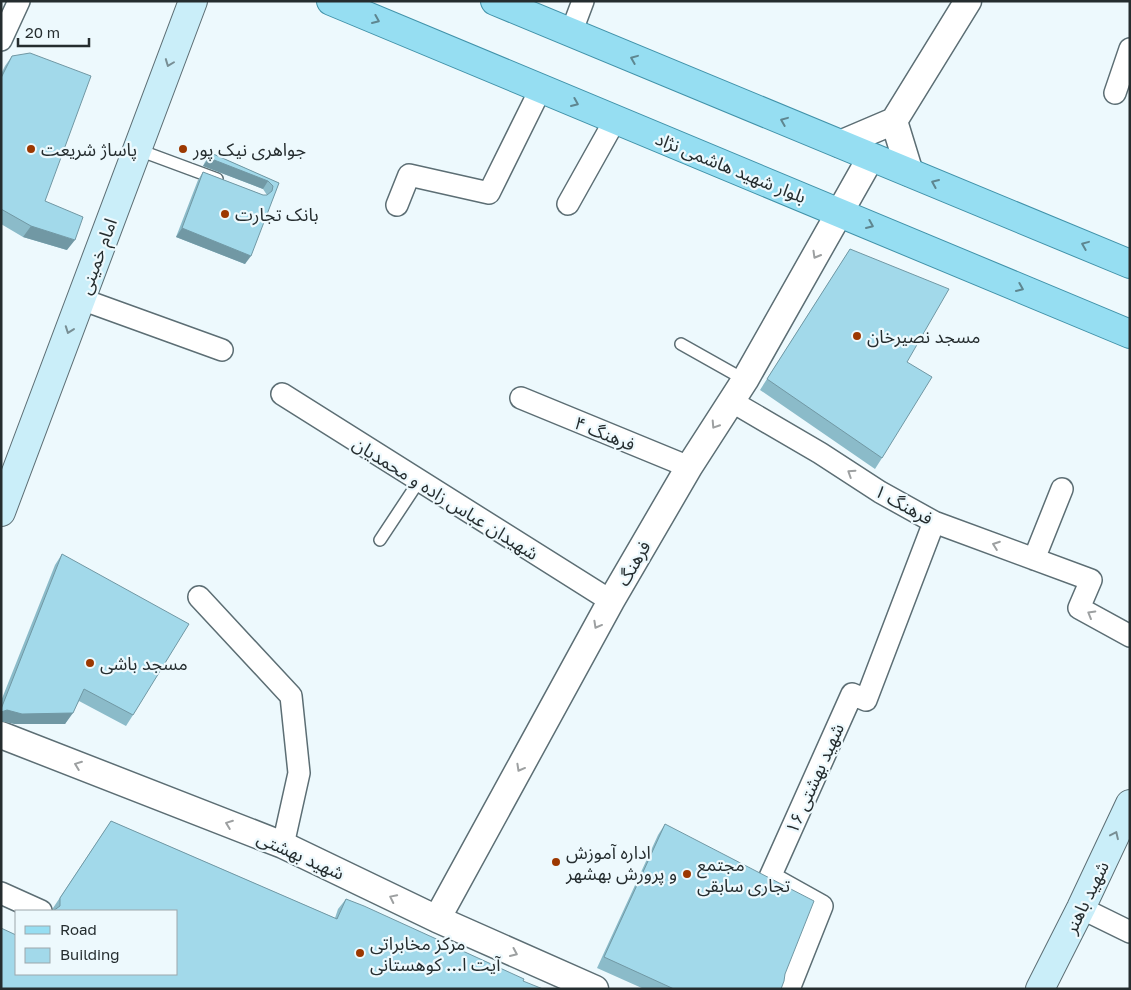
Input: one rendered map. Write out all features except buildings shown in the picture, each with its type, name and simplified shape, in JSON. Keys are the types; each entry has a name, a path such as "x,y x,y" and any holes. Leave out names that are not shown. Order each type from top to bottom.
{"main road":[{"name":"امام خمینی","path":"4,497 193,1"},
{"name":"بلوار شهید هاشمی نژاد","path":"331,1 1130,334"},
{"path":"495,1 1130,264"},
{"name":"شهید باهنر","path":"1040,989 1130,804"}],"street":[{"path":"1,40 19,1"},
{"path":"571,33 583,1"},
{"path":"840,144 894,121 968,1"},
{"path":"1115,93 1130,49"},
{"path":"396,205 409,175 488,193 540,88"},
{"path":"568,204 615,120"},
{"path":"894,121 910,173"},
{"name":"فرهنگ","path":"437,920 611,601 688,467 738,390 871,157"},
{"path":"81,299 222,350"},
{"name":"فرهنگ ۱","path":"738,390 820,453 880,492 934,522 1091,580 1079,608 1130,636"},
{"name":"شهیدان عباس زاده و محمدیان","path":"282,394 611,601"},
{"name":"فرهنگ ۴","path":"521,398 688,467"},
{"path":"1034,559 1062,489"},
{"name":"شهید بهشتی ۱۶","path":"789,989 822,906 770,877 852,694 866,700 934,522"},
{"path":"199,597 291,696 299,773 283,845"},
{"name":"شهید بهشتی","path":"1,735 283,845 437,920 594,989"},
{"path":"1,893 39,910"},
{"path":"1081,908 1130,932"}],"lane":[{"path":"136,149 224,182"},
{"path":"681,344 738,390"},
{"path":"380,540 419,481"}],"place":[{"name":"پاساژ شریعت","path":"31,149"},
{"name":"جواهری نیک پور","path":"183,149"},
{"name":"بانک تجارت","path":"225,214"},
{"name":"مسجد نصیرخان","path":"857,336"},
{"name":"مسجد باشی","path":"90,663"},
{"name":"اداره آموزش و پرورش بهشهر","path":"556,862"},
{"name":"مجتمع تجاری سابقی","path":"687,874"},
{"name":"مرکز مخابراتی آیت ا... کوهستانی","path":"360,953"}]}
